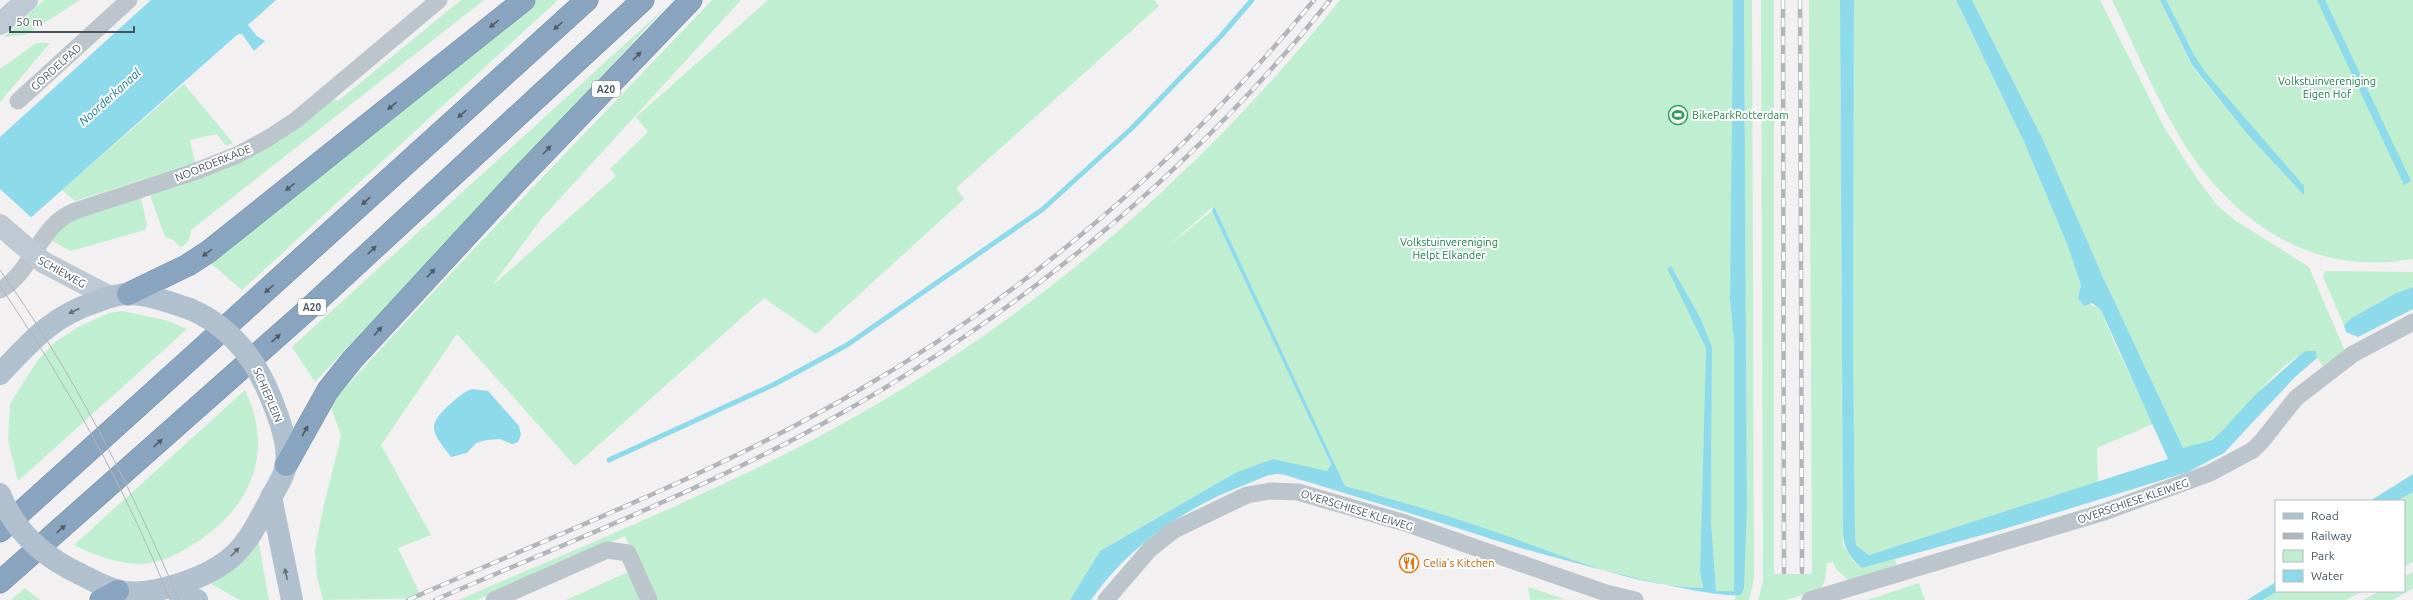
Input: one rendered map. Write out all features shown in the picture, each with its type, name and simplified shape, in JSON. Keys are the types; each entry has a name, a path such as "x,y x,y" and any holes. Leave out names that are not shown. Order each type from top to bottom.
{"highway":[{"path":"119,296 188,265 208,252 524,0"},
{"path":"0,531 587,0"},
{"name":"A20","path":"0,582 306,312 643,0"},
{"name":"A20","path":"286,465 328,390 352,360 515,183 691,0"}],"main road":[{"path":"0,6 7,0"},
{"path":"0,24 27,0"},
{"name":"SCHIEWEG","path":"0,225 43,262 119,296"},
{"path":"0,374 36,336 54,321 74,310 119,296"},
{"name":"SCHIEPLEIN","path":"0,494 13,518 32,543 58,562 80,574 110,596 169,587 220,566 235,554 258,524 271,496 281,481 286,465 280,420 262,375 244,349 232,336 190,309 161,300 119,296"},
{"path":"271,496 292,600"},
{"path":"169,587 197,600"}],"street":[{"name":"GORDELPAD","path":"18,101 130,0"},
{"name":"NOORDERKADE","path":"0,290 15,279 61,218 194,172 237,155 267,139 296,120 439,0"},
{"name":"OVERSCHIESE KLEIWEG","path":"1810,600 2104,512 2210,473 2253,450 2262,441 2296,398 2353,354 2413,322"},
{"name":"OVERSCHIESE KLEIWEG","path":"1106,600 1150,549 1174,530 1247,495 1283,491 1298,492 1405,523 1606,593 1635,600"},
{"path":"494,600 607,550 628,553 649,600"}],"green space":[{"path":"44,0 80,0 25,35 4,37"},
{"path":"461,0 484,0 191,230 189,238 185,244 180,247 173,240 165,237 149,192 334,98 338,101"},
{"path":"537,0 558,0 242,290 209,262"},
{"path":"712,0 741,0 542,218 492,286 616,176 610,169 648,132 636,117 768,0 1154,0 1159,6 956,188 964,199 816,334 764,298 575,466 457,334 381,445 431,535 398,548 422,598 323,600 317,577 315,550 323,508 341,436 330,404 451,273"},
{"name":"Volkstuinvereniging Helpt Elkander","path":"1340,0 1733,0 1730,300 1734,343 1734,591 1716,591 1711,521 1712,347 1701,319 1673,270 1706,348 1700,571 1703,588 1678,586 1629,577 1557,555 1449,517 1345,486 1214,206 1163,250 1212,211 1331,464 1327,471 1311,469 1235,473 1100,551 1070,600 566,600 639,567 625,536 477,600 459,600 721,485 823,435 872,407 938,366 1003,322 1065,275 1125,225 1182,173 1237,118 1290,60"},
{"path":"1744,0 1752,0 1754,579 1749,600 1733,600 1735,599 1747,507"},
{"path":"1761,0 1774,0 1774,574 1812,574 1809,0 1840,0 1843,545 1853,561 1862,568 1895,559 1898,567 1848,580 1836,569 1833,562 1827,563 1825,580 1821,589 1786,600 1758,600 1763,581"},
{"path":"1854,0 1956,0 2025,144 2067,244 2081,285 2078,298 2101,310 2113,340 2153,424 2097,448 2098,482 1869,555 1856,545 1855,534 1853,341"},
{"path":"1972,0 2100,0 2164,127 2196,177 2217,205 2236,221 2309,267 2345,351 2323,366 2317,358 2316,351 2303,354 2289,362 2262,388 2236,418 2212,439 2207,442 2183,448 2103,277 2043,141"},
{"name":"Volkstuinvereniging Eigen Hof","path":"2112,0 2160,0 2192,66 2248,135 2297,187 2194,62 2163,0 2413,0 2413,259 2382,262 2353,261 2325,256 2299,247 2274,234 2250,218 2228,199 2207,176 2192,156 2155,91"},
{"path":"667,6 315,382 292,347"},
{"path":"36,43 50,43 0,102 0,69"},
{"path":"184,84 233,143 226,146 217,134 190,140 195,163 75,201 62,190"},
{"path":"141,197 147,226 145,230 71,251 43,236 58,223"},
{"path":"2325,271 2413,272 2413,287 2396,293 2350,319 2344,325 2323,277"},
{"path":"122,311 165,320 187,329 18,481 8,440 10,404 37,361 54,343 78,327 109,313"},
{"path":"245,390 254,414 258,436 257,458 252,479 242,498 229,515 212,531 174,555 148,564 133,564 115,561 74,545"},
{"path":"2413,492 2413,562 2405,566 2405,500 2398,500"},
{"path":"257,534 269,600 240,600 211,584"},
{"path":"2413,572 2413,588 2393,600 2363,600 2378,592 2405,592 2405,576"},
{"path":"1919,583 1925,600 1867,600"},
{"path":"1528,587 1565,599 1577,599 1530,600"},
{"path":"25,588 40,600 11,600"},
{"path":"2276,592 2361,592 2346,600 2263,600"}],"water":[{"name":"Noorderkanaal","path":"151,0 276,0 248,25 257,36 265,41 254,51 242,34 238,34 0,245 0,137"},
{"path":"1733,0 1744,0 1747,507 1744,588 1741,595 1722,595 1659,583 1703,588 1700,571 1706,348 1667,268 1671,266 1701,319 1712,347 1711,521 1716,591 1734,591 1734,343 1730,300"},
{"path":"1840,0 1854,0 1853,341 1855,534 1856,545 1869,555 2168,459 2101,310 2092,303 2084,306 2078,298 2081,285 2067,244 2025,144 1956,0 1972,0 2043,140 2103,277 2183,448 2212,440 2254,396 2300,355 2306,351 2316,351 2317,358 2294,378 2224,453 2188,472 2004,529 1862,568 1849,553 1843,534"},
{"path":"2160,0 2166,0 2194,55 2206,73 2304,186 2304,195 2248,135 2192,65"},
{"path":"2317,0 2325,0 2411,181 2404,185"},
{"path":"1214,206 1345,486 1449,516 1610,572 1504,543 1290,476 1275,474 1224,493 1180,517 1160,530 1123,562 1106,580 1091,600 1070,600 1100,551 1235,473 1273,459 1327,471 1331,464 1212,211"},
{"path":"2413,287 2413,309 2358,337 2346,332 2344,325 2350,319 2396,293"},
{"path":"472,389 488,391 519,426 521,435 518,442 512,444 500,439 487,440 476,443 467,453 451,457 436,436 434,425 436,419 449,405"},
{"path":"2413,474 2413,492 2398,500 2372,500"},
{"path":"1610,572 1659,583 1629,577"},
{"path":"2275,583 2275,592 2276,592 2263,600 2247,600"}],"pier":[{"path":"0,189 33,219 0,247"}],"waterway":[{"path":"609,460 775,384 847,345 1043,209 1132,128 1221,36 1252,0"}],"tram line":[{"path":"0,270 52,348 76,389 141,514 179,600"},
{"path":"0,286 49,361 94,438 153,558 170,600"}],"railway":[{"path":"408,600 634,502 746,451 854,393 919,354 982,311 1043,265 1102,217 1159,166 1213,113 1265,58 1314,0"},
{"path":"435,600 665,501 755,459 800,436 875,394 948,348 1019,298 1087,245 1153,189 1215,129 1274,66 1330,0"},
{"path":"1783,0 1784,572"},
{"path":"1800,0 1802,572"}],"place":[{"name":"BikeParkRotterdam","path":"1678,115"},
{"name":"Celia's Kitchen","path":"1409,563"}]}
